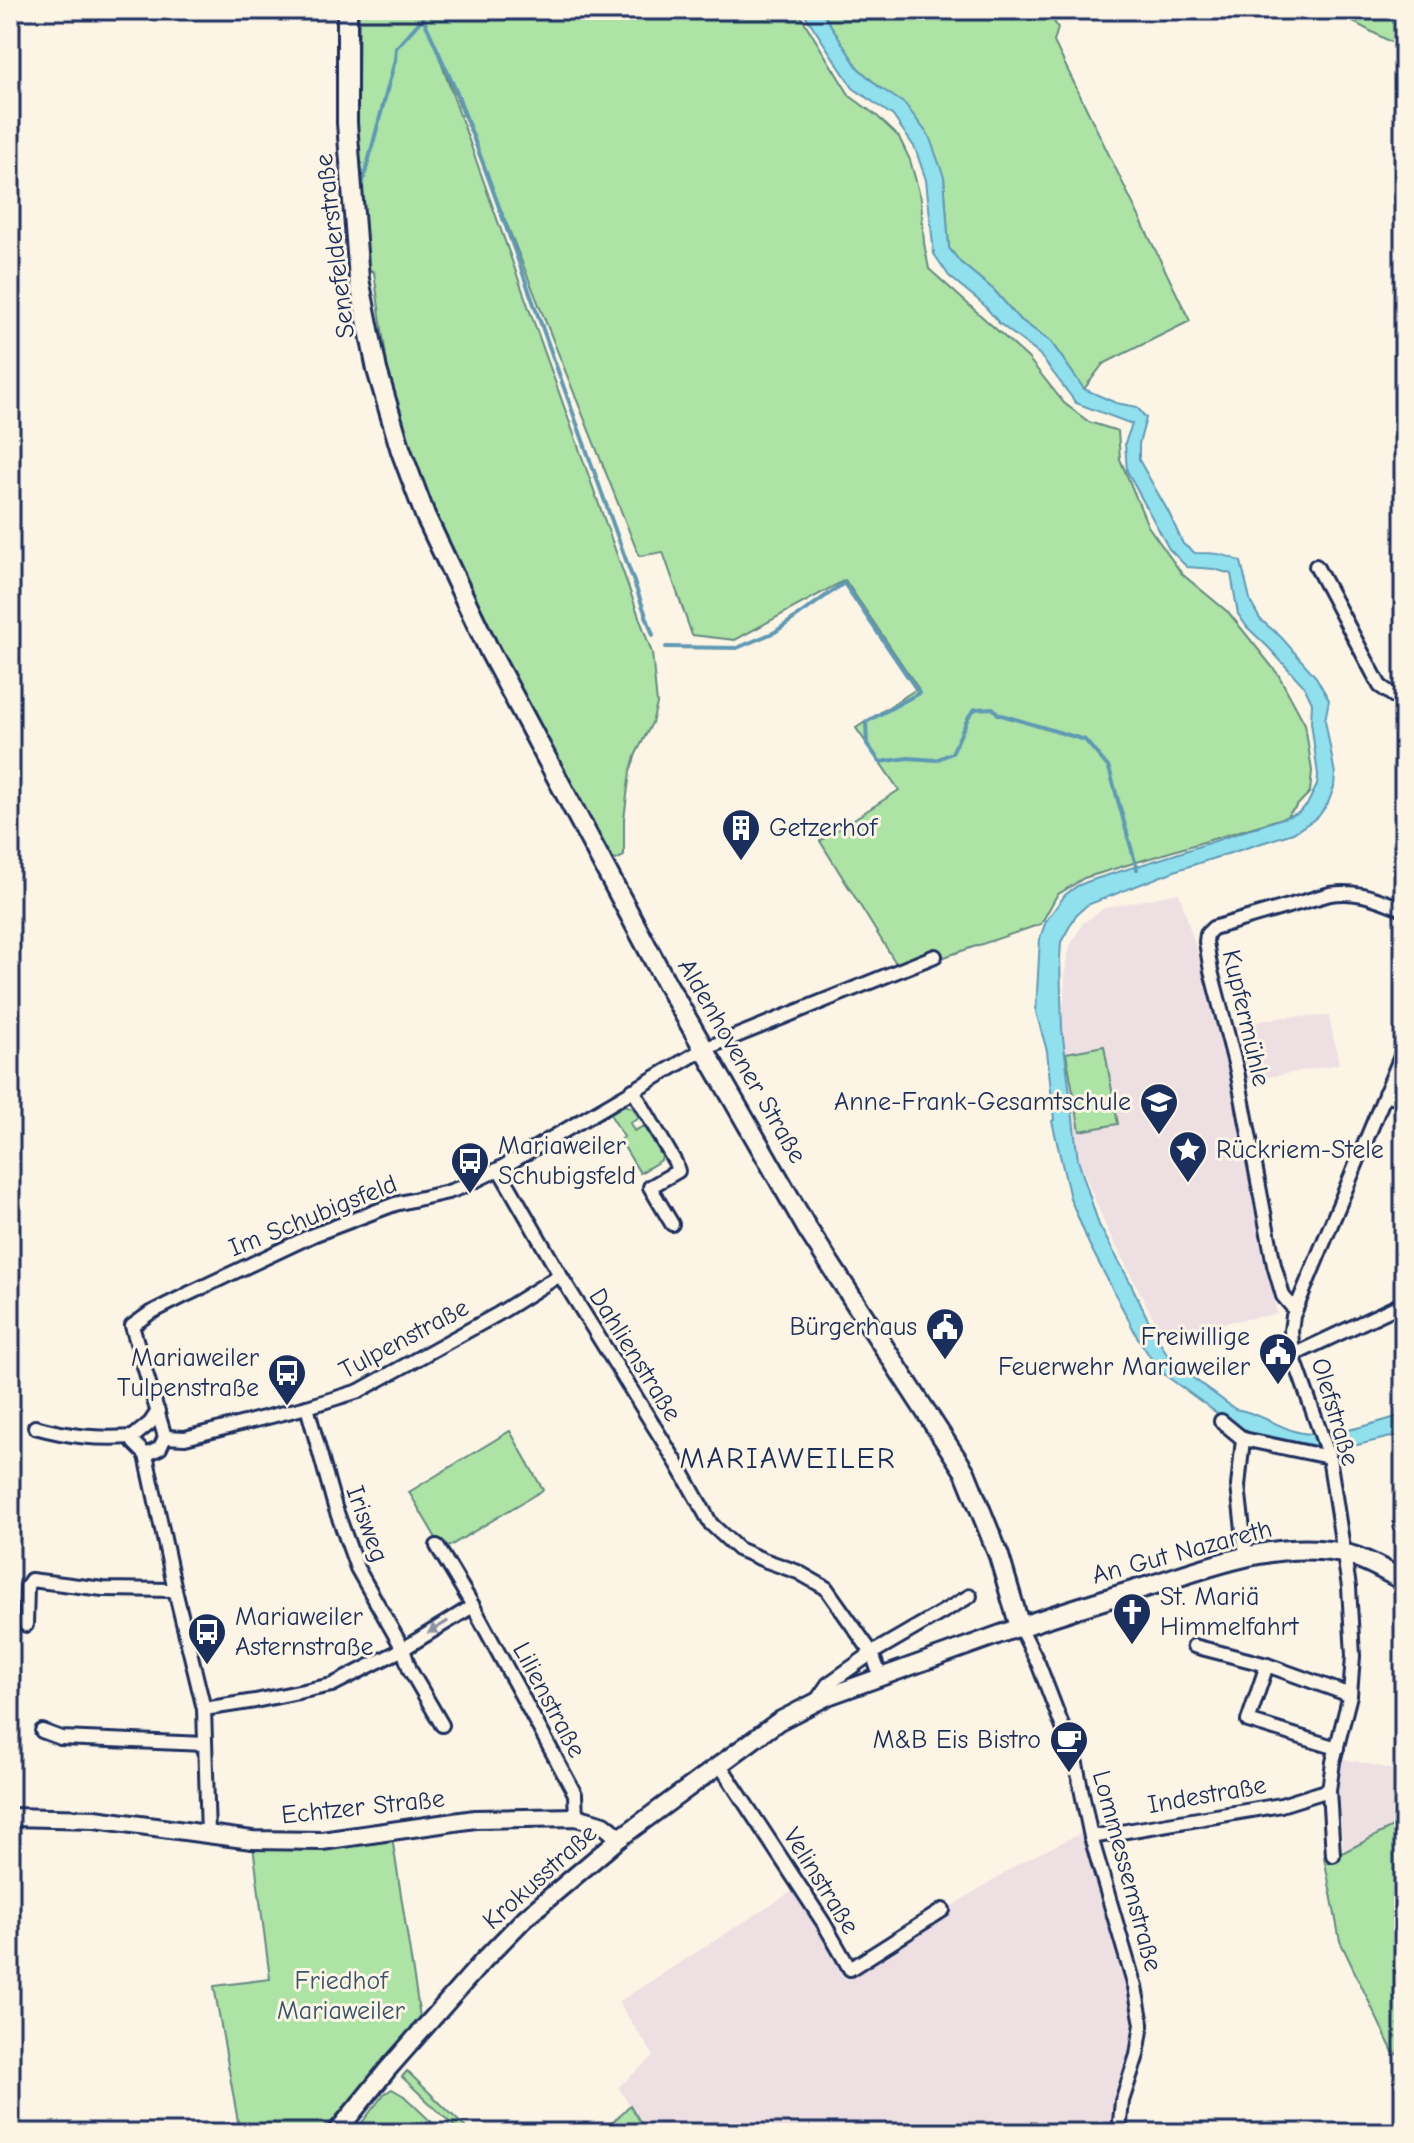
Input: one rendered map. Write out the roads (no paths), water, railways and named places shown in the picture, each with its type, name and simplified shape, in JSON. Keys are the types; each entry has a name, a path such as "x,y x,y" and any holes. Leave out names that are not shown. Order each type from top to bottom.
{"main road":[{"name":"Senefelderstraße","path":"347,10 347,123 359,279 377,370 401,451 425,515"},
{"name":"Aldenhovener Straße","path":"425,515 490,652 704,1049 808,1230 965,1472 999,1556 1020,1627"},
{"name":"An Gut Nazareth","path":"1020,1627 1270,1551 1298,1549 1344,1554 1404,1581"}],"street":[{"path":"1316,566 1380,686 1404,703"},
{"name":"Kupfermühle","path":"1295,1310 1283,1296 1274,1265 1237,1071 1211,971 1207,934 1213,928 1349,891 1404,909"},
{"name":"Im Schubigsfeld","path":"158,1411 132,1326 150,1313 325,1230 395,1204 448,1192 499,1169 704,1049 935,956"},
{"path":"1293,1355 1291,1331 1295,1310 1404,1049"},
{"path":"633,1090 678,1171 650,1187 672,1224"},
{"path":"1385,1093 1404,1101"},
{"name":"Dahlienstraße","path":"499,1169 711,1524 738,1549 798,1572 826,1588 872,1653 880,1676"},
{"name":"Tulpenstraße","path":"165,1437 185,1438 359,1391 498,1314 560,1275"},
{"name":"Olefstraße","path":"1344,1554 1328,1455 1293,1355 1404,1303"},
{"name":"Irisweg","path":"307,1407 335,1507 357,1568 403,1649"},
{"path":"35,1427 68,1436 104,1439 133,1437 150,1423 158,1411"},
{"path":"146,1455 160,1448 165,1437 158,1411"},
{"path":"1221,1421 1243,1439 1328,1455"},
{"path":"133,1437 134,1443 146,1455 204,1709 208,1834"},
{"path":"1243,1439 1238,1486 1246,1556"},
{"name":"Lilienstraße","path":"437,1546 575,1794 576,1817"},
{"path":"1333,1855 1329,1790 1350,1695 1353,1656 1344,1554"},
{"path":"26,1625 27,1586 31,1580 103,1589 175,1590"},
{"name":"Krokusstraße","path":"816,1702 828,1684 872,1653 970,1596"},
{"path":"204,1709 332,1685 403,1649 473,1606"},
{"name":"Krokusstraße","path":"336,2133 483,1961 525,1918 620,1838 779,1721 880,1676 1020,1627"},
{"name":"Lommessemstraße","path":"1020,1627 1038,1663 1075,1759 1091,1837 1135,1987 1142,2024 1137,2055 1122,2101 1119,2133"},
{"path":"1194,1646 1267,1665 1350,1695"},
{"path":"403,1649 410,1670 442,1725"},
{"path":"1267,1665 1248,1721 1337,1748"},
{"path":"42,1731 61,1738 205,1744"},
{"name":"Velinstraße","path":"720,1765 823,1922 850,1969 943,1910"},
{"name":"Indestraße","path":"1091,1837 1281,1805 1329,1790"},
{"name":"Echtzer Straße","path":"10,1817 95,1819 252,1840 322,1841 475,1819 576,1817 604,1825 620,1838"}],"water":[{"path":"802,10 821,10 858,68 905,104 929,136 944,177 949,248 961,263 994,290 1018,318 1051,342 1084,389 1116,403 1137,407 1146,418 1139,444 1139,460 1183,544 1195,553 1219,554 1241,562 1251,603 1260,619 1281,637 1316,677 1329,700 1325,720 1335,774 1334,787 1318,817 1293,833 1177,870 1087,905 1076,915 1061,942 1062,1029 1078,1160 1099,1225 1167,1354 1181,1369 1235,1409 1258,1415 1294,1431 1307,1434 1334,1432 1404,1415 1404,1434 1336,1450 1306,1452 1251,1433 1225,1419 1165,1375 1154,1363 1089,1244 1070,1198 1052,1121 1047,1051 1036,1012 1040,938 1046,921 1065,895 1077,886 1298,813 1307,805 1317,785 1312,703 1304,686 1238,614 1231,574 1187,567 1169,549 1127,471 1125,443 1132,424 1076,403 1039,354 999,323 983,304 949,276 934,254 926,180 915,148 893,116 853,88"}],"waterway":[{"path":"361,189 396,48 423,18 424,10"},
{"path":"423,18 457,93 653,635"},
{"path":"666,647 737,648 775,632 844,583 919,693 866,722 867,744 880,762 908,758 936,760 952,753 975,709 993,708 998,714 1085,740 1109,768 1137,869"}],"place":[{"name":"Getzerhof","path":"741,862"},
{"name":"Anne-Frank-Gesamtschule","path":"1159,1136"},
{"name":"Rückriem-Stele","path":"1188,1184"},
{"name":"Mariaweiler Schubigsfeld","path":"470,1195"},
{"name":"Bürgerhaus","path":"945,1361"},
{"name":"Freiwillige Feuerwehr Mariaweiler","path":"1278,1386"},
{"name":"Mariaweiler Tulpenstraße","path":"287,1407"},
{"name":"St. Mariä Himmelfahrt","path":"1132,1646"},
{"name":"Mariaweiler Asternstraße","path":"207,1666"},
{"name":"M&B Eis Bistro","path":"1069,1774"}],"district":[{"name":"MARIAWEILER","path":"788,1458"}],"park label":[{"name":"Friedhof Mariaweiler","path":"341,1996"}]}
